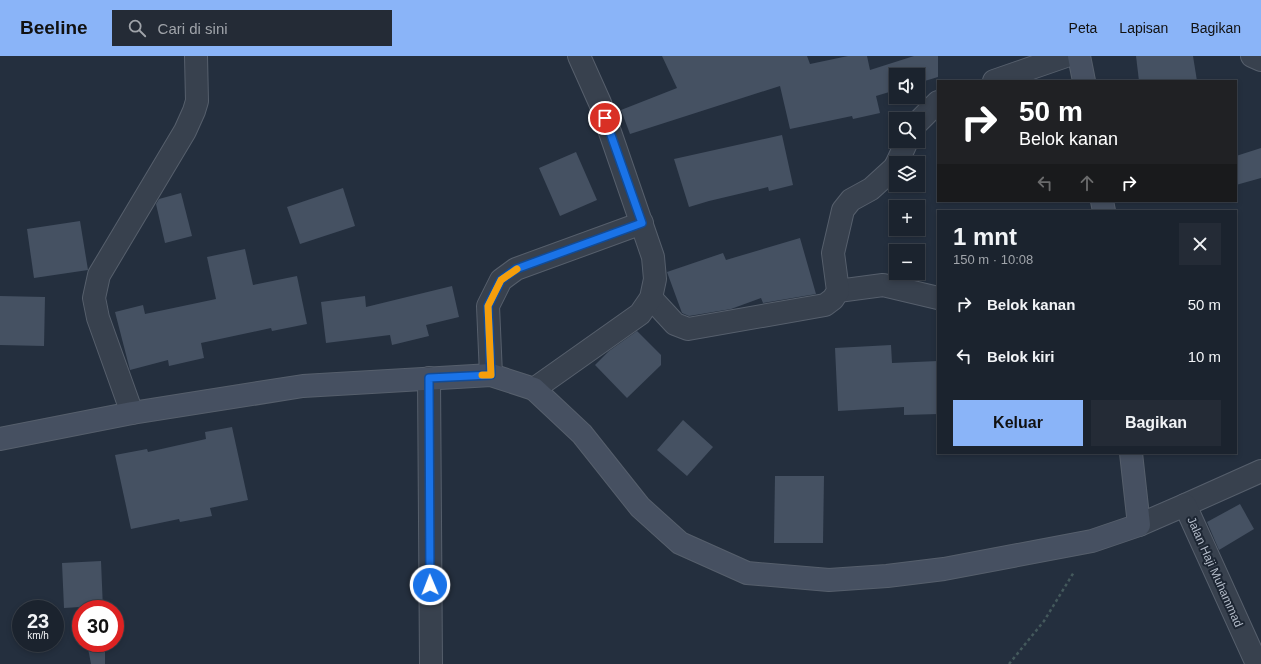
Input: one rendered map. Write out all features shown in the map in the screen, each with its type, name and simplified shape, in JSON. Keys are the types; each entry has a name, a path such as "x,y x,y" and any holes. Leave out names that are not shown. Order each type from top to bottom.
{"street":[{"path":"132,413 98,318 94,298 99,275 185,131 194,111 197,101 196,56"},
{"path":"534,389 640,314 652,298 655,279 653,257 642,223 600,103 578,56"},
{"path":"997,80 1066,56"},
{"path":"1079,56 1084,80"},
{"path":"1252,56 1261,60"},
{"path":"925,115 937,103"},
{"path":"652,298 675,324 688,329 825,305 833,299 838,291 833,252 843,210 851,200 871,189 889,173"},
{"path":"491,375 488,306 501,280 516,269 642,223"},
{"path":"838,291 883,285 937,298"},
{"path":"0,438 132,413 302,386 491,375 534,389 582,434 640,507 680,543 747,573 829,580 887,576 944,568 1092,541 1139,525 1131,454"},
{"path":"429,378 431,664"},
{"path":"1185,505 1261,471"},
{"name":"Jalan Haji Muhammad","path":"1139,525 1185,505 1256,664"}],"path":[{"path":"1009,664 1044,621 1092,541"}],"building":[{"path":"662,56 807,56 810,64 848,56 867,56 870,70 914,56 938,56 938,77 925,81 925,68 889,68 889,92 876,96 880,113 853,119 852,116 790,129 780,86 630,134 621,110 677,88"},
{"path":"1136,56 1193,56 1197,80 1139,80"},
{"path":"782,135 793,185 769,191 768,187 689,207 674,159"},
{"path":"1261,148 1261,178 1237,185 1237,156"},
{"path":"576,152 597,200 560,216 539,168"},
{"path":"343,188 355,226 300,244 287,207"},
{"path":"181,193 192,236 165,243 156,204 159,199"},
{"path":"80,221 88,270 34,278 27,229"},
{"path":"800,238 816,294 763,303 761,298 731,309 689,316 682,313 667,272 723,253 726,260"},
{"path":"245,249 253,285 297,276 307,324 272,331 271,328 201,343 204,358 169,366 168,360 130,370 115,312 143,305 145,314 216,299 207,257"},
{"path":"452,286 459,317 426,325 429,336 392,345 390,335 326,343 321,302 365,296 366,307"},
{"path":"0,296 45,297 44,346 0,345"},
{"path":"637,331 661,355 661,365 627,398 595,365 609,351"},
{"path":"891,345 892,363 937,361 937,414 904,415 904,407 838,411 835,348"},
{"path":"683,420 713,447 687,476 657,450"},
{"path":"232,427 248,500 210,508 212,516 180,522 179,519 131,529 115,455 147,449 148,452 206,439 205,432"},
{"path":"775,476 824,476 823,543 774,543"},
{"path":"1240,504 1254,529 1219,550 1207,522"},
{"path":"101,561 103,600 72,600 72,608 64,608 62,563"},
{"path":"89,652 105,652 105,664 91,664"}],"slow traffic":[{"path":"482,375 491,375 488,306 501,280 517,269"}],"route":[{"path":"430,585 429,378 491,375 488,306 501,280 516,269 642,223 605,118"}]}
